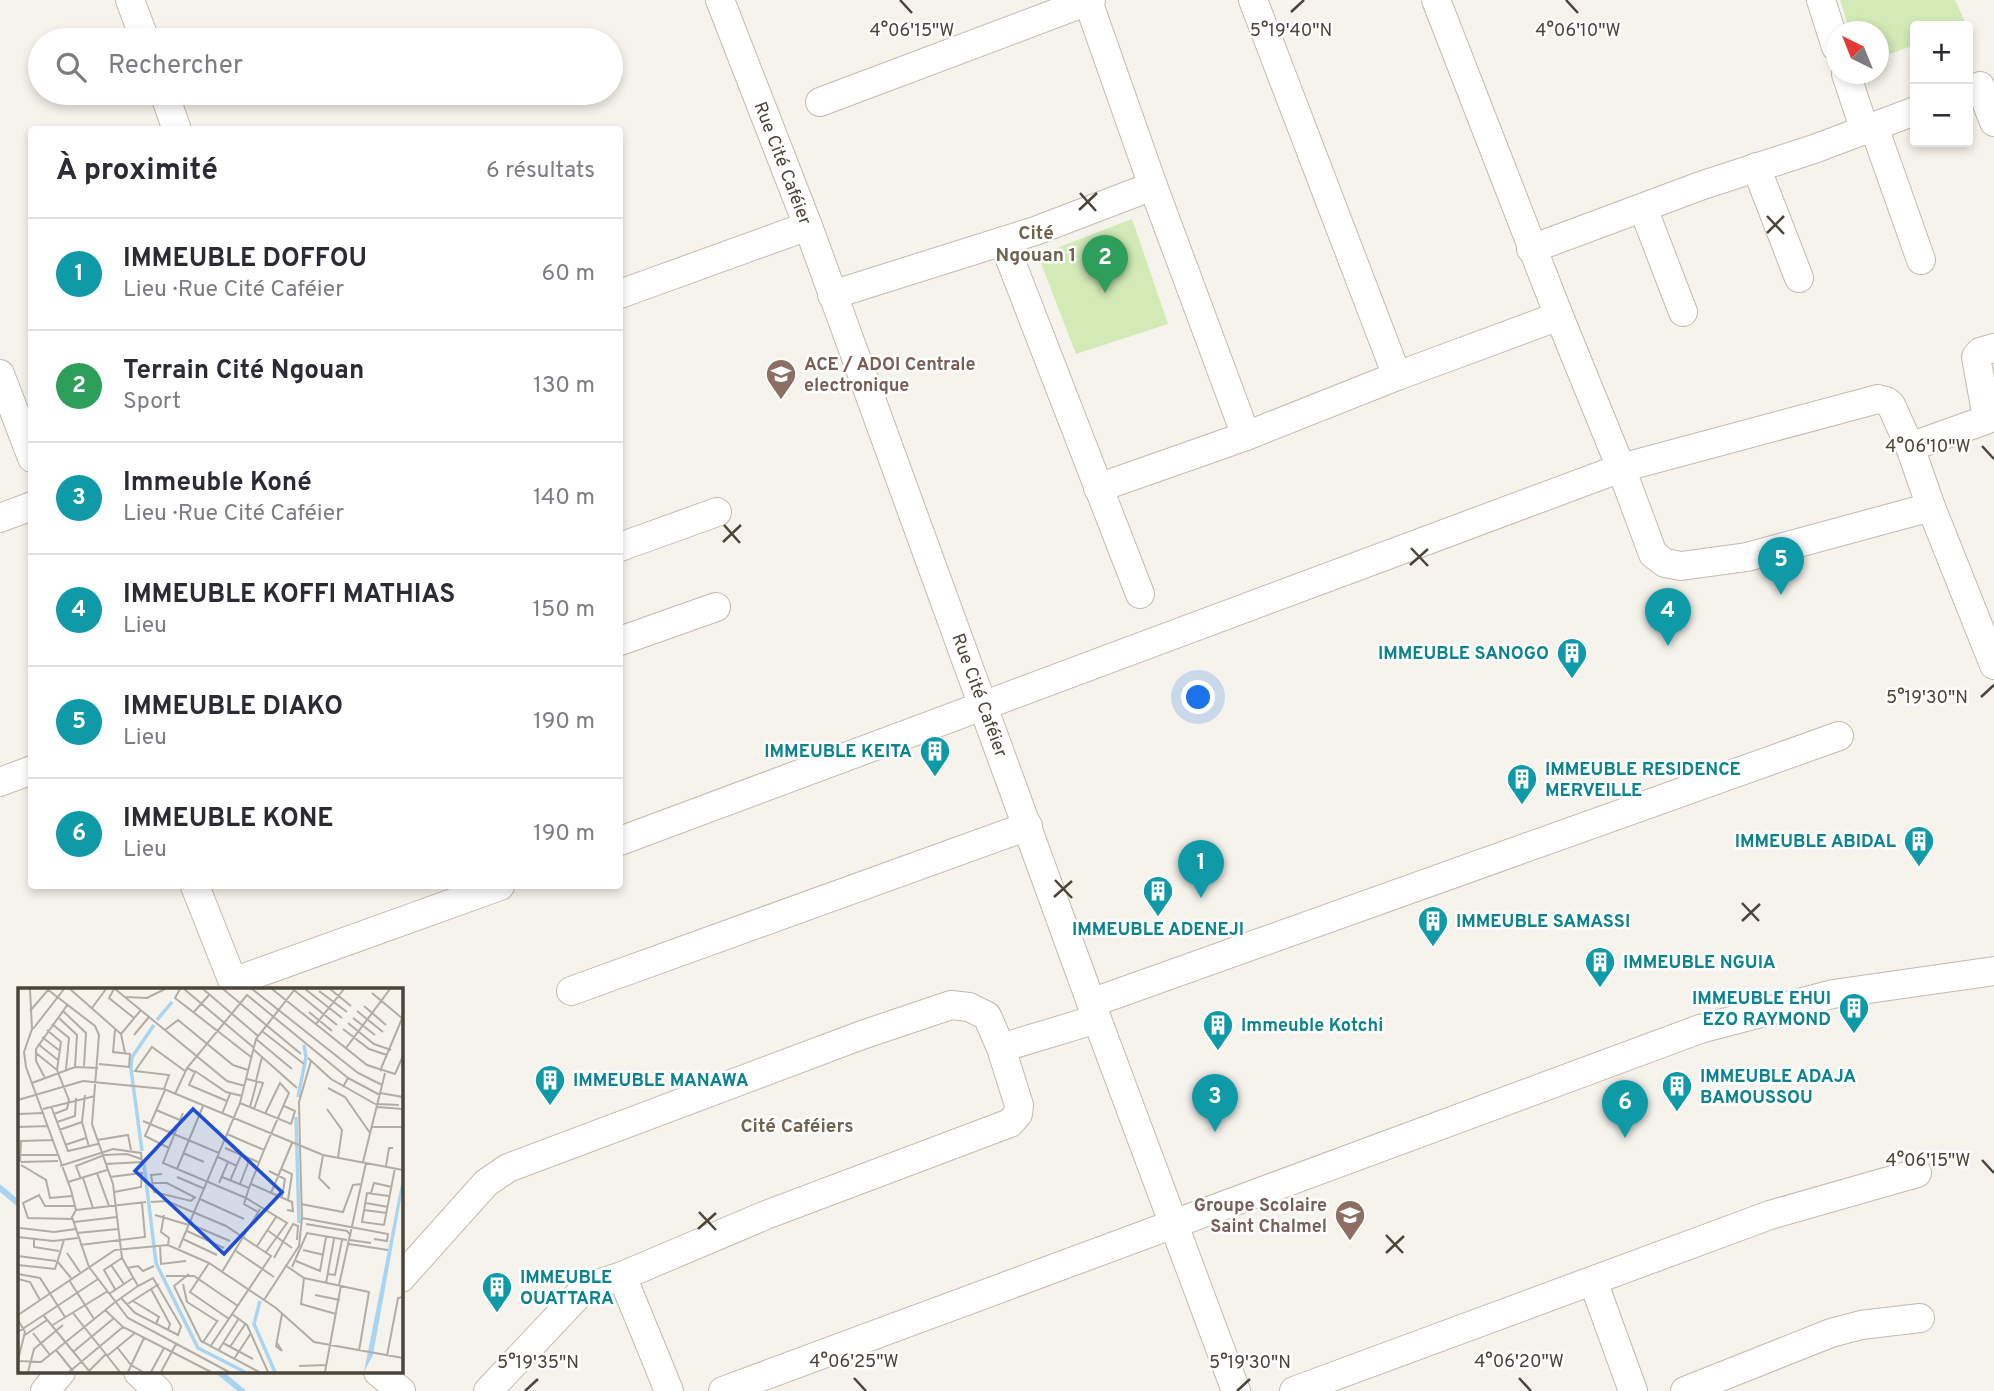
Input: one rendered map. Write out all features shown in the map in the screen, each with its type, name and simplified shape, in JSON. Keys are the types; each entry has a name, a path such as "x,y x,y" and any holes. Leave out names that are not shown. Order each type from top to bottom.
{"street":[{"path":"130,0 140,28"},
{"name":"Rue Cité Caféier","path":"720,0 808,226 985,705 1094,1011 1237,1391"},
{"path":"1254,0 1397,376"},
{"path":"1436,0 1531,249 1621,468 1653,554 1665,563 1681,566 1747,557 1931,507"},
{"path":"1821,0 1828,21"},
{"path":"820,102 1090,1 1153,186 1247,436"},
{"path":"1850,84 1921,260"},
{"path":"1981,86 1994,122"},
{"path":"168,105 176,126"},
{"path":"1531,249 1910,113"},
{"path":"1756,167 1799,278"},
{"path":"832,295 875,279 1003,241 1153,186"},
{"path":"1643,208 1683,312"},
{"path":"623,294 808,226"},
{"path":"1003,241 1140,594"},
{"path":"1098,488 1247,436 1397,376 1559,316"},
{"path":"1910,447 1991,418 1976,357 1980,352 1994,348"},
{"path":"0,374 28,448"},
{"path":"623,840 1621,468 1878,399 1891,405 1910,447 1994,666"},
{"path":"0,518 28,508"},
{"path":"623,546 718,512"},
{"path":"623,639 716,607"},
{"path":"1001,1048 1094,1011 1839,736"},
{"path":"0,782 28,772"},
{"path":"571,991 1028,826"},
{"path":"196,889 233,982 470,891"},
{"path":"723,1391 1700,1029 1833,994 1994,971"},
{"path":"402,1277 486,1184 508,1168 862,1035 951,1005 969,1007 987,1016 1001,1048 1019,1105 1018,1114 1010,1123 766,1215 622,1276 585,1288 488,1391"},
{"path":"1294,1391 1770,1215 1917,1172"},
{"path":"622,1276 669,1391"},
{"path":"1593,1281 1633,1391"},
{"path":"1685,1391 1830,1333 1861,1325 1920,1318"},
{"path":"45,1391 59,1374"},
{"path":"140,1374 158,1391"},
{"path":"380,1374 401,1391"}],"green space":[{"path":"1840,0 1955,0 1965,21 1910,21 1910,47 1889,54 1889,21 1847,21"},
{"path":"1132,219 1168,324 1076,354 1041,263 1044,253"}],"waterway":[{"path":"0,1188 18,1203"},
{"path":"221,1374 242,1391"}],"place":[{"name":"Terrain Cité Ngouan","path":"1105,293"},
{"name":"ACE / ADOI Centrale electronique","path":"781,401"},
{"name":"IMMEUBLE DIAKO","path":"1781,595"},
{"name":"IMMEUBLE KOFFI MATHIAS","path":"1668,646"},
{"name":"IMMEUBLE SANOGO","path":"1572,680"},
{"name":"IMMEUBLE KEITA","path":"935,778"},
{"name":"IMMEUBLE RESIDENCE MERVEILLE","path":"1522,806"},
{"name":"IMMEUBLE ABIDAL","path":"1919,868"},
{"name":"IMMEUBLE DOFFOU","path":"1201,898"},
{"name":"IMMEUBLE ADENEJI","path":"1158,918"},
{"name":"IMMEUBLE SAMASSI","path":"1433,948"},
{"name":"IMMEUBLE NGUIA","path":"1600,989"},
{"name":"IMMEUBLE EHUI EZO RAYMOND","path":"1854,1035"},
{"name":"Immeuble Kotchi","path":"1218,1052"},
{"name":"IMMEUBLE MANAWA","path":"550,1107"},
{"name":"IMMEUBLE ADAJA BAMOUSSOU","path":"1677,1113"},
{"name":"Immeuble Koné","path":"1215,1132"},
{"name":"IMMEUBLE KONE","path":"1625,1138"},
{"name":"Groupe Scolaire Saint Chalmel","path":"1350,1242"},
{"name":"IMMEUBLE OUATTARA","path":"497,1314"}],"district":[{"name":"Cité Ngouan 1","path":"1036,243"},
{"name":"Cité Caféiers","path":"797,1125"}]}
